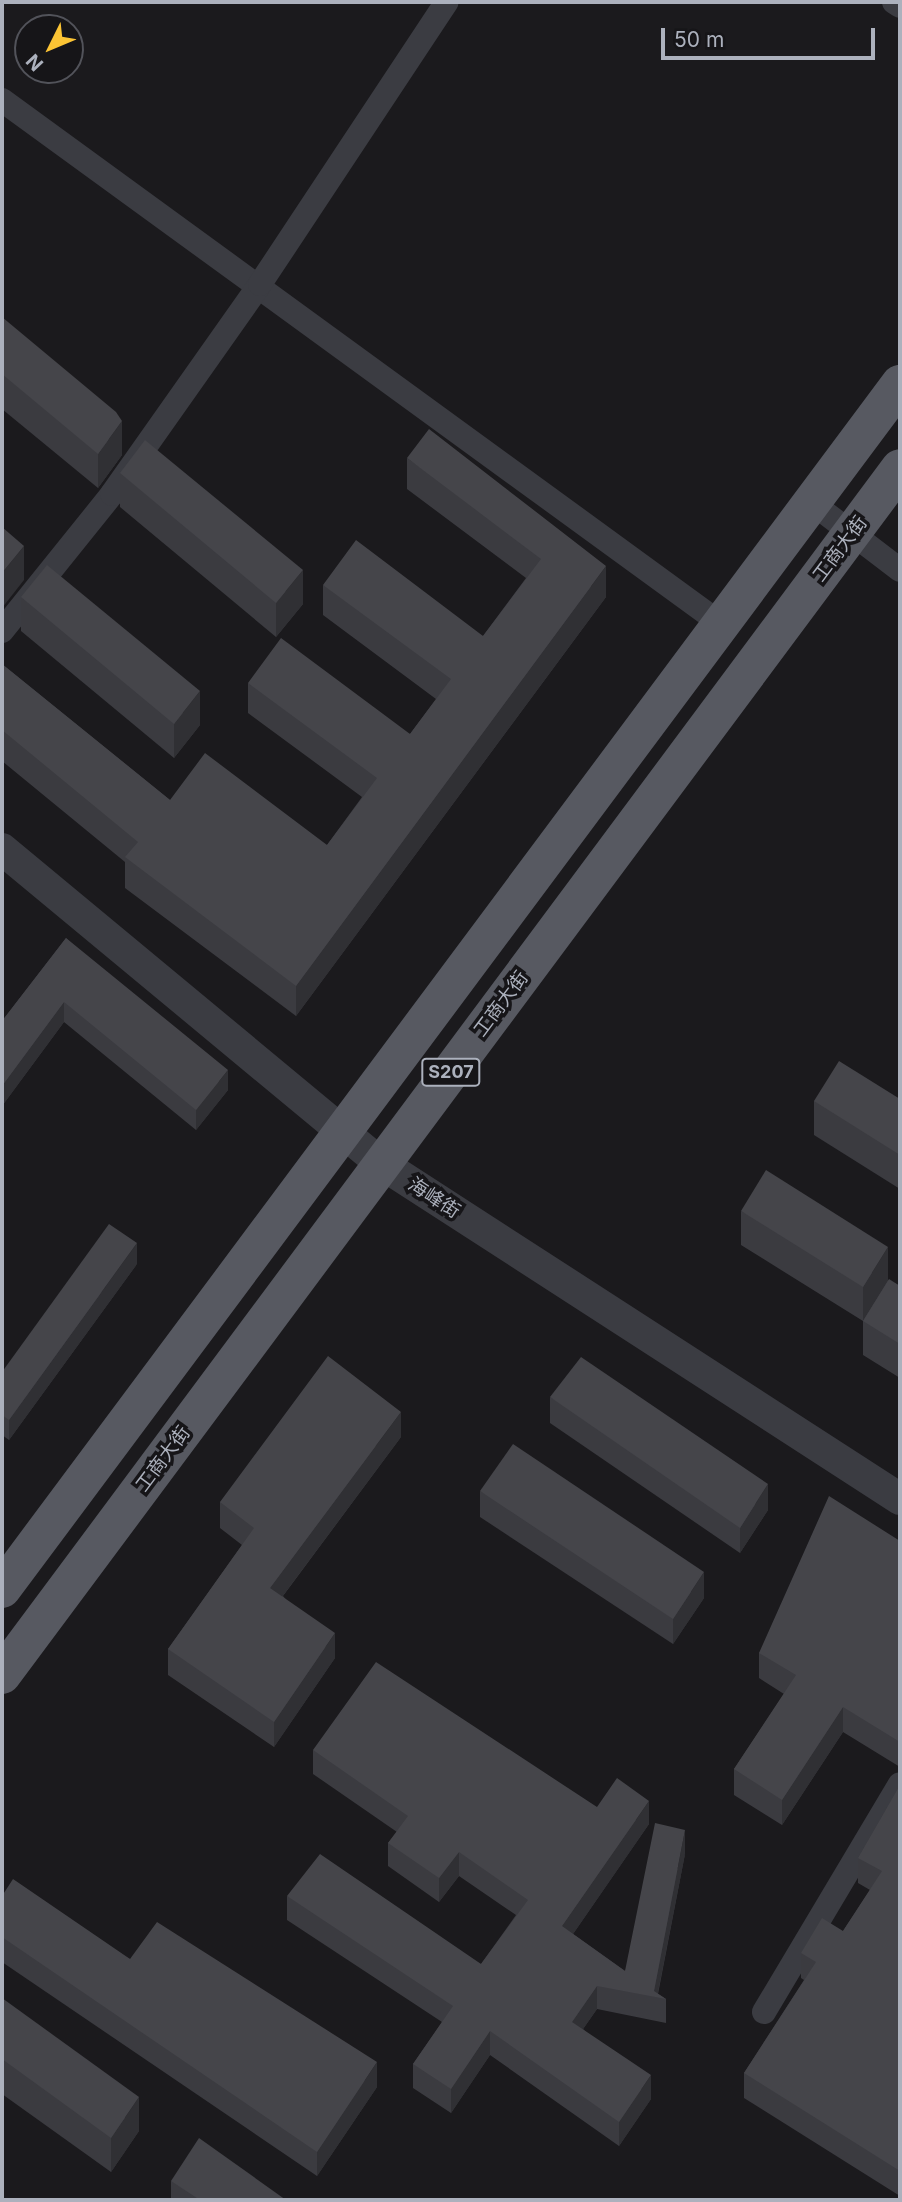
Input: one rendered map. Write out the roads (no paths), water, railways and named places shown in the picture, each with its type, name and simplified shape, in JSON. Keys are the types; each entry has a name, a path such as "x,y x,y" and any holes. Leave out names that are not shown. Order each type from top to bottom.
{"main road":[{"name":"S207","path":"2,1589 345,1134 720,623 900,384"},
{"name":"工商大街","path":"2,1675 900,468"}],"street":[{"path":"2,631 112,494 260,284 447,2"},
{"path":"894,2 900,6"},
{"path":"2,100 720,623"},
{"path":"811,502 900,570"},
{"name":"海峰街","path":"2,849 383,1164 900,1499"},
{"path":"764,2012 900,1784"}]}
